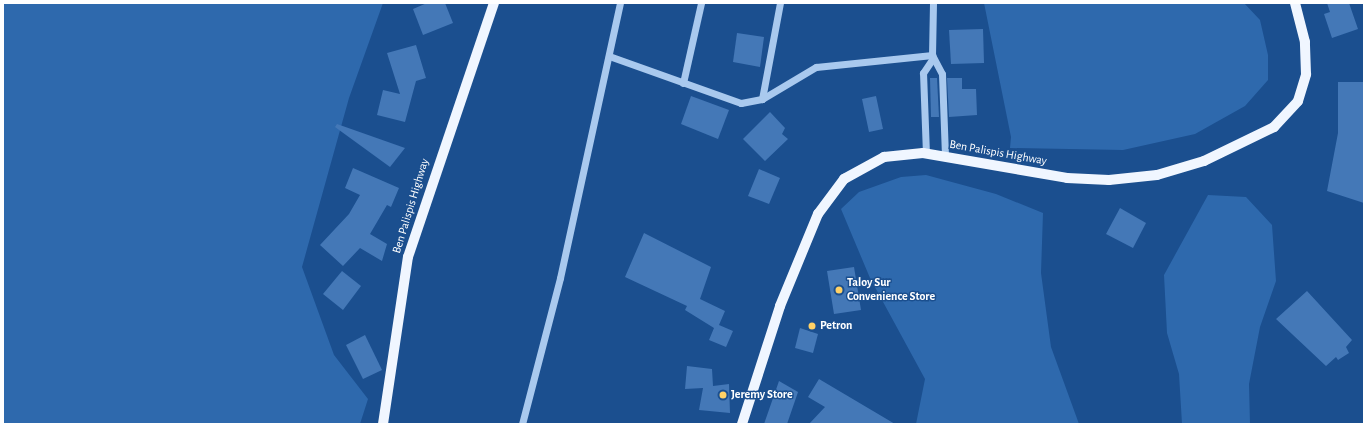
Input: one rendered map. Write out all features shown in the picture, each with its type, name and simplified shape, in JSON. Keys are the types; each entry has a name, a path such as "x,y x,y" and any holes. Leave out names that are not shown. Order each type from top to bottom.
{"main road":[{"name":"Ben Palispis Highway","path":"383,424 408,257 494,3"},
{"name":"Ben Palispis Highway","path":"742,424 780,306 818,214 844,179 865,165 884,157 926,154 945,156 1067,178 1109,180 1157,175 1235,148 1274,127 1298,101 1306,74 1305,42 1295,3"}],"street":[{"path":"522,424 560,278 620,3"},
{"path":"683,83 701,3"},
{"path":"762,99 780,3"},
{"path":"933,3 933,57 942,74 945,156"},
{"path":"609,56 741,103 762,99 816,67 933,57"},
{"path":"926,154 923,73 933,57"}],"shaded area":[{"path":"3,3 383,3 349,98 302,267 334,355 368,399 360,424 3,424"},
{"path":"984,3 1244,3 1260,20 1268,55 1268,80 1245,106 1195,134 1123,150 1010,148 1011,137"},
{"path":"926,175 996,194 1043,213 1041,273 1051,347 1079,424 916,424 925,379 870,278 841,209 859,192 901,177"},
{"path":"1208,195 1246,197 1272,225 1276,281 1260,327 1249,384 1250,424 1182,424 1179,374 1167,333 1164,275"}],"building":[{"path":"427,3 445,3 453,23 423,35 413,9"},
{"path":"1327,3 1349,3 1358,29 1332,38 1324,14 1330,12"},
{"path":"983,29 984,63 951,64 949,30"},
{"path":"737,33 764,37 760,67 733,62"},
{"path":"416,45 426,78 416,81 405,122 377,115 383,90 400,94 387,53"},
{"path":"930,78 937,78 939,117 931,117"},
{"path":"947,78 962,78 962,89 976,89 977,115 949,117"},
{"path":"1338,82 1364,82 1364,203 1327,191 1338,133"},
{"path":"691,96 729,110 718,139 681,124"},
{"path":"876,96 883,129 869,132 862,99"},
{"path":"770,112 785,128 782,134 788,139 765,161 743,139"},
{"path":"337,124 405,148 390,167 335,127"},
{"path":"353,168 399,188 391,207 387,205 370,234 387,244 382,261 360,248 343,266 320,245 349,214 360,195 345,188"},
{"path":"759,169 780,178 769,204 748,196"},
{"path":"1120,208 1146,223 1133,248 1106,234"},
{"path":"644,233 711,267 700,299 725,311 719,325 733,331 726,347 709,340 714,328 685,310 687,306 625,277"},
{"path":"854,267 861,310 834,314 827,271"},
{"path":"342,271 361,286 343,310 323,294"},
{"path":"1307,291 1352,340 1346,347 1349,353 1338,360 1336,357 1326,366 1276,319"},
{"path":"800,328 818,334 813,353 795,348"},
{"path":"365,335 382,370 363,379 346,345"},
{"path":"687,366 712,369 713,386 729,384 730,413 699,410 703,388 685,389"},
{"path":"819,379 895,424 809,424 825,407 808,397"},
{"path":"779,381 798,392 787,424 764,424"}],"place":[{"name":"Taloy Sur Convenience Store","path":"839,290"},
{"name":"Petron","path":"812,326"},
{"name":"Jeremy Store","path":"723,395"}]}
